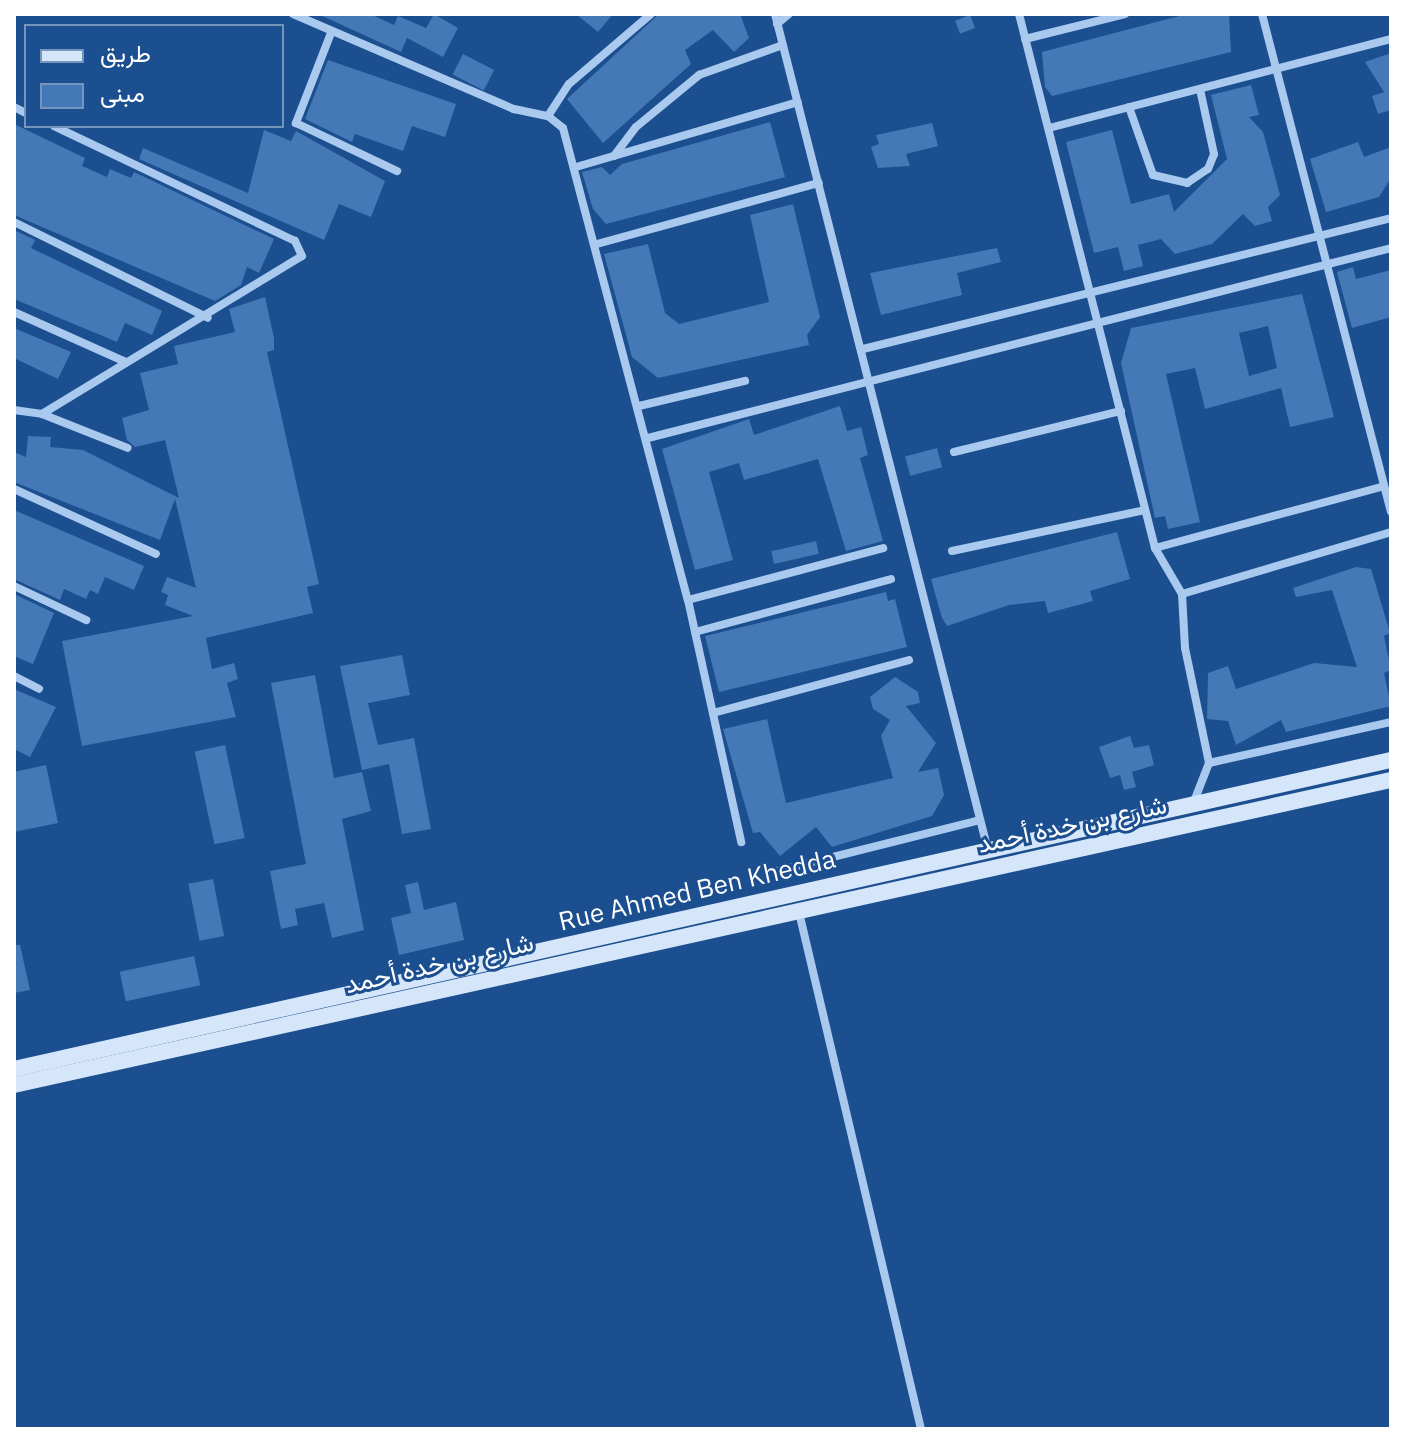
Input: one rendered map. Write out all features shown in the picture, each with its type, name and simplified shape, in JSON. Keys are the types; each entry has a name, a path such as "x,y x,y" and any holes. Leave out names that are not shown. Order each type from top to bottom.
{"main road":[{"name":"Rue Ahmed Ben Khedda","path":"14,1069 1391,760"},
{"name":"شارع بن خدة أحمد","path":"14,1085 798,907 1391,780"}],"street":[{"path":"293,14 331,33 514,109 548,116 563,128 648,438 688,600 741,842"},
{"path":"548,116 569,84 651,14"},
{"path":"789,14 776,19 872,384 988,851"},
{"path":"1019,14 1155,548 1182,594 1209,763 1192,806"},
{"path":"1025,39 1125,14"},
{"path":"1262,14 1391,512"},
{"path":"331,33 296,123 397,171"},
{"path":"1049,128 1391,39"},
{"path":"614,156 636,127 699,75 783,45"},
{"path":"1129,107 1153,175 1187,183 1208,169 1214,154 1200,89"},
{"path":"576,167 798,102"},
{"path":"42,414 299,262 300,245 58,128"},
{"path":"597,244 819,183"},
{"path":"863,349 1089,287 1391,218"},
{"path":"14,222 208,318"},
{"path":"648,438 872,384 1099,321 1391,248"},
{"path":"14,312 126,362"},
{"path":"639,406 745,381"},
{"path":"14,410 42,414 128,448"},
{"path":"954,452 1121,411"},
{"path":"1155,548 1384,486"},
{"path":"14,489 156,554"},
{"path":"952,551 1145,510"},
{"path":"1182,594 1391,532"},
{"path":"688,600 883,548"},
{"path":"695,632 891,579"},
{"path":"14,586 86,620"},
{"path":"713,713 909,660"},
{"path":"14,676 39,689"},
{"path":"1209,763 1391,722"},
{"path":"777,871 980,820"},
{"path":"798,907 921,1429"}],"building":[{"path":"318,14 370,14 394,25 398,16 426,28 434,14 458,28 443,57 407,38 401,52"},
{"path":"576,14 613,14 598,32"},
{"path":"659,14 740,14 749,38 734,52 713,30 685,50 691,64 603,143 567,99"},
{"path":"1187,14 1229,14 1231,52 1052,96 1045,87 1042,52"},
{"path":"970,15 975,28 960,34 955,21"},
{"path":"1391,53 1391,110 1378,114 1372,96 1384,92 1365,62"},
{"path":"463,54 494,70 484,90 453,74"},
{"path":"328,60 456,104 445,137 412,126 403,151 355,134 352,142 305,119"},
{"path":"1251,85 1259,115 1249,117 1263,132 1280,195 1268,207 1272,221 1255,226 1243,214 1212,244 1175,254 1161,239 1138,245 1143,266 1124,271 1118,247 1094,253 1066,142 1112,130 1131,204 1169,194 1174,212 1227,159 1211,95"},
{"path":"770,122 785,177 606,224 593,209 582,172 602,167 610,175 622,164"},
{"path":"932,123 938,146 906,154 910,166 878,168 871,147 879,144 876,135"},
{"path":"14,124 85,158 82,166 107,177 110,169 131,178 134,172 274,239 259,273 247,267 241,285 215,301 14,215"},
{"path":"264,130 291,141 296,131 385,181 371,217 339,204 324,240 139,159 143,148 248,193"},
{"path":"1358,142 1364,157 1391,147 1391,178 1379,197 1326,212 1310,159"},
{"path":"793,204 820,317 807,335 809,345 658,378 632,357 604,254 648,244 665,313 679,324 769,302 750,215"},
{"path":"14,230 35,240 31,248 162,311 152,335 125,323 117,342 14,299"},
{"path":"997,248 1001,262 957,273 962,295 881,315 870,273"},
{"path":"1353,267 1356,279 1391,270 1391,317 1352,328 1337,272"},
{"path":"1302,294 1334,417 1290,427 1281,388 1205,409 1195,368 1166,374 1200,522 1168,529 1165,516 1155,518 1121,363 1131,328","holes":["1268,326 1277,368 1249,376 1239,333"]},
{"path":"265,297 274,338 274,350 267,352 319,584 307,587 313,613 206,638 212,669 234,663 238,679 227,683 236,717 82,746 62,641 193,616 165,605 168,595 161,592 167,577 196,588 175,499 160,540 14,482 14,452 26,457 28,436 51,437 50,447 83,450 179,498 165,440 135,447 127,440 122,418 149,410 140,373 178,364 174,346 235,332 229,309"},
{"path":"14,328 71,352 58,379 14,358"},
{"path":"840,406 847,431 861,427 868,455 860,458 883,541 846,551 818,459 744,480 739,463 709,472 733,560 695,570 662,449 749,419 754,435"},
{"path":"937,448 942,467 910,476 905,457"},
{"path":"14,510 144,566 134,590 105,577 98,594 90,590 86,599 64,589 60,600 14,579"},
{"path":"1117,532 1130,579 1090,591 1093,601 1048,613 1045,601 1009,605 947,626 942,618 931,579"},
{"path":"816,541 819,554 774,564 771,551"},
{"path":"1356,567 1371,569 1390,633 1384,636 1391,670 1384,673 1391,706 1286,732 1281,720 1236,745 1228,721 1207,719 1208,673 1228,666 1236,689 1314,663 1357,667 1332,590 1296,597 1293,588"},
{"path":"886,592 888,601 895,599 907,647 719,692 705,636"},
{"path":"14,594 54,613 33,664 14,656"},
{"path":"402,655 410,695 368,703 378,745 414,738 431,829 402,834 389,764 362,770 340,666"},
{"path":"315,675 334,778 362,772 371,811 342,819 364,930 332,938 324,903 295,909 298,925 281,929 270,871 306,864 271,683"},
{"path":"895,677 918,692 920,703 906,706 936,743 918,772 938,768 944,795 932,816 832,847 816,827 780,856 760,832 753,833 723,729 767,719 786,803 893,778 881,736 890,720 873,709 870,697"},
{"path":"14,689 56,707 30,757 14,749"},
{"path":"1130,736 1134,748 1149,745 1154,765 1132,772 1136,787 1124,790 1120,775 1110,778 1099,747"},
{"path":"225,745 245,838 214,844 195,751"},
{"path":"46,765 58,823 14,832 14,772"},
{"path":"213,879 224,936 200,941 188,884"},
{"path":"418,882 424,910 456,902 464,940 399,955 391,918 411,913 405,885"},
{"path":"14,945 20,945 30,990 14,993"},
{"path":"194,956 200,985 126,1001 120,972"}]}
